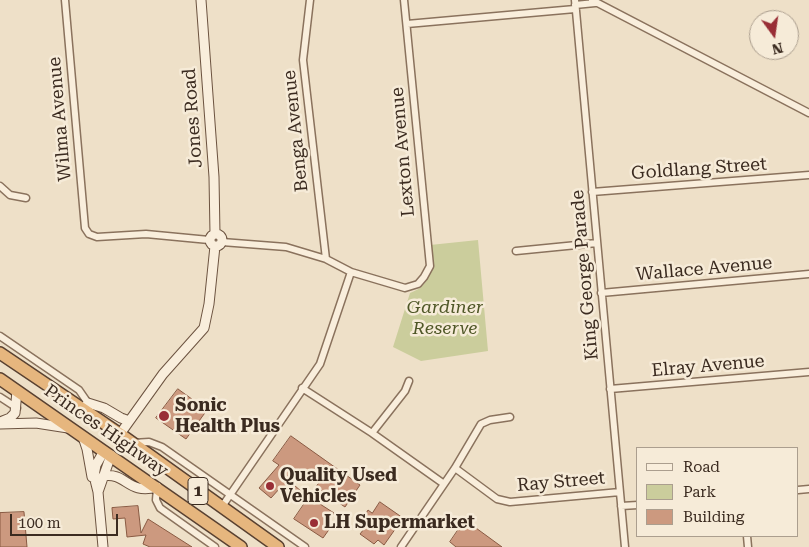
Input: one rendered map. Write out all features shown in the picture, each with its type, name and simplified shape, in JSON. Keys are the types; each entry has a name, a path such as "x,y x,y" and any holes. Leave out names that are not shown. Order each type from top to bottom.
{"highway":[{"name":"Princes Highway","path":"0,353 86,406 132,443 278,547"},
{"name":"Princes Highway","path":"6,384 78,432 241,547"},
{"path":"108,453 120,434"}],"main road":[{"name":"Jones Road","path":"120,434 163,374 200,336 204,328 209,304 215,240 201,0"},
{"path":"0,423 12,417 17,408 6,384"},
{"path":"86,406 104,408 121,418 129,420"},
{"path":"0,423 36,423 78,432 87,449 89,467 98,492 103,547"},
{"path":"94,482 96,465 108,453"},
{"path":"98,492 108,453"},
{"path":"103,476 115,476 140,490 157,487"}],"street":[{"name":"Wilma Avenue","path":"65,0 85,228 89,234 96,237 146,234 215,240"},
{"name":"Benga Avenue","path":"310,0 304,60 326,259"},
{"name":"Lexton Avenue","path":"351,272 404,288 418,284 430,266 404,0"},
{"path":"407,24 594,2 809,113"},
{"name":"King George Parade","path":"575,4 625,547"},
{"name":"Goldlang Street","path":"592,192 809,175"},
{"path":"0,186 10,195 26,198"},
{"path":"215,240 286,247 326,259 351,272 320,364 221,508"},
{"path":"516,251 597,242"},
{"name":"Wallace Avenue","path":"601,293 809,274"},
{"path":"0,336 80,390 86,406"},
{"name":"Elray Avenue","path":"610,390 809,372"},
{"path":"372,433 404,391 409,381"},
{"path":"302,388 372,433 444,484"},
{"path":"0,397 17,408"},
{"path":"401,547 455,468 481,424 490,420 510,417"},
{"name":"Princes Highway","path":"132,443 145,441 159,446 306,547"},
{"name":"Ray Street","path":"455,468 497,498 510,502 620,492"},
{"path":"157,487 156,500 159,506 216,547"},
{"name":"Ray Street","path":"621,506 636,505"}],"green space":[{"name":"Gardiner Reserve","path":"478,240 488,351 421,361 393,347 410,293 418,290 427,280 431,267 430,245"}],"building":[{"path":"178,389 207,410 186,439 156,418"},
{"path":"291,436 360,485 345,507 316,487 322,478 317,474 310,482 292,470 286,478 302,492 294,500 280,488 271,498 259,488 279,465 273,461"},
{"path":"309,497 334,513 328,521 333,524 323,538 294,519"},
{"path":"380,502 403,518 384,545 378,540 374,544 360,534 368,524 362,520 368,510 372,513"},
{"path":"138,506 141,533 148,519 192,547 150,547 143,544 146,535 127,537 125,518 113,519 112,508"},
{"path":"24,512 27,547 0,547 0,513"},
{"path":"465,520 502,547 456,547 450,542"}],"place":[{"name":"Sonic Health Plus","path":"164,416"},
{"name":"Quality Used Vehicles","path":"270,486"},
{"name":"LH Supermarket","path":"314,523"}]}
